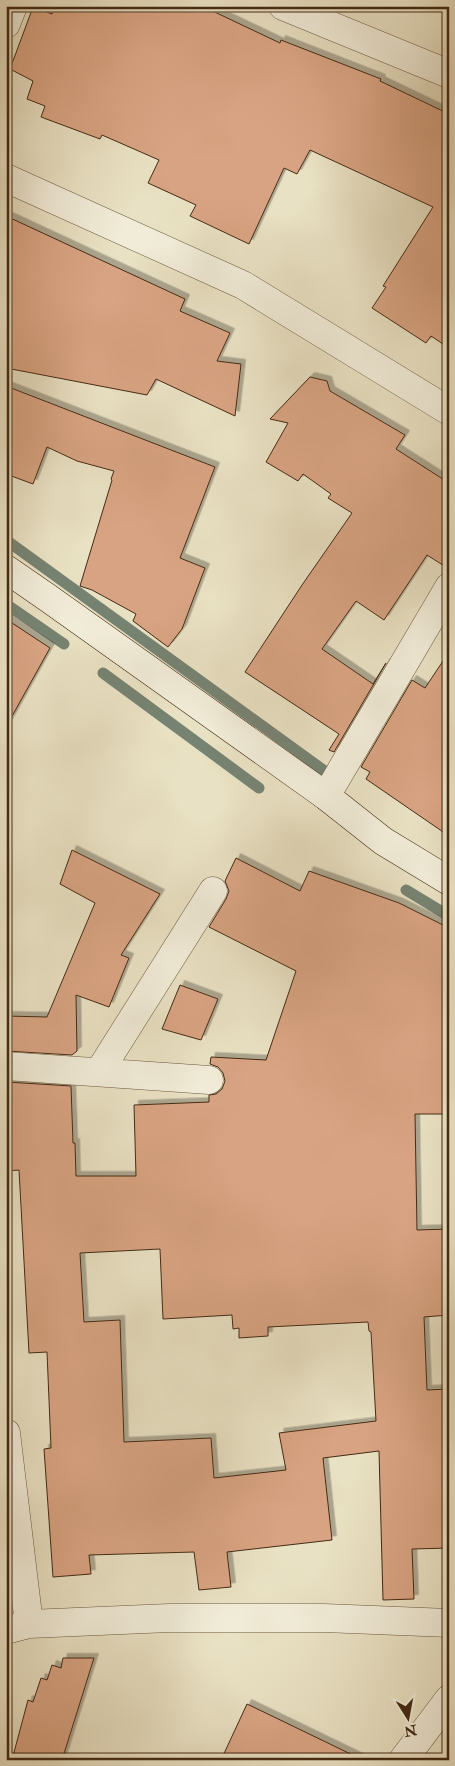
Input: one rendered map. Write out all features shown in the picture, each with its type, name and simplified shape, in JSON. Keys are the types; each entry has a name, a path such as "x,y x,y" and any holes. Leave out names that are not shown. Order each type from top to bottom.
{"street":[{"path":"6,24 13,6"},
{"path":"283,6 449,74"},
{"path":"6,178 243,285 449,411"},
{"path":"6,569 326,796 383,841 449,881"},
{"path":"326,796 449,588"},
{"path":"99,1072 213,891"},
{"path":"6,1066 209,1080"},
{"path":"6,1433 18,1627 169,1618 324,1618 449,1623"},
{"path":"403,1760 449,1699"}],"building":[{"path":"56,6 202,6 280,43 281,40 381,79 380,81 449,114 449,348 431,336 426,343 372,308 386,287 383,286 433,207 310,150 297,174 284,168 249,244 190,216 196,205 148,183 159,160 102,135 100,139 41,117 45,106 27,99 33,81 10,69 33,7 52,14"},
{"path":"6,216 185,299 180,311 230,333 217,361 241,364 235,416 156,379 147,395 6,368"},
{"path":"310,377 327,381 330,391 405,435 396,449 449,483 449,569 427,555 384,620 356,601 322,649 373,684 386,663 334,752 329,750 339,734 245,672 352,513 328,498 331,494 303,474 298,481 266,462 288,423 270,419"},
{"path":"6,386 215,467 180,558 205,568 182,629 168,647 133,621 136,614 92,590 80,586 114,471 77,461 47,447 33,484 6,474"},
{"path":"6,619 50,648 6,727"},
{"path":"449,652 449,836 366,779 370,772 361,767 412,680 425,688"},
{"path":"72,850 160,894 121,955 129,958 109,1007 76,995 77,1051 72,1055 6,1051 6,1016 47,1017 95,903 60,884"},
{"path":"236,858 300,891 309,871 399,903 449,928 449,1114 415,1114 417,1230 449,1229 449,1315 424,1317 427,1390 449,1389 449,1548 412,1549 414,1599 383,1600 379,1451 323,1458 332,1540 227,1552 231,1587 199,1590 194,1552 89,1555 91,1574 53,1577 44,1449 51,1448 47,1352 29,1353 19,1170 6,1171 6,1082 71,1086 76,1176 136,1176 134,1105 209,1102 209,1095 216,1094 222,1089 225,1081 223,1073 218,1067 210,1064 211,1057 266,1060 296,971 209,927 229,891 225,881","holes":["160,1249 163,1319 232,1315 233,1329 239,1328 239,1338 268,1336 268,1327 368,1322 369,1331 371,1332 376,1421 279,1433 286,1470 214,1478 211,1438 124,1442 120,1320 84,1322 80,1253"]},
{"path":"180,985 218,999 201,1040 162,1029"},
{"path":"63,1658 94,1658 62,1760 12,1760 28,1700 33,1702 41,1678 47,1680 52,1665 61,1668"},
{"path":"247,1704 272,1716 363,1760 221,1760"}],"waterway":[{"path":"6,540 326,772"},
{"path":"6,604 64,644"},
{"path":"103,673 259,788"},
{"path":"406,890 449,916"}]}
